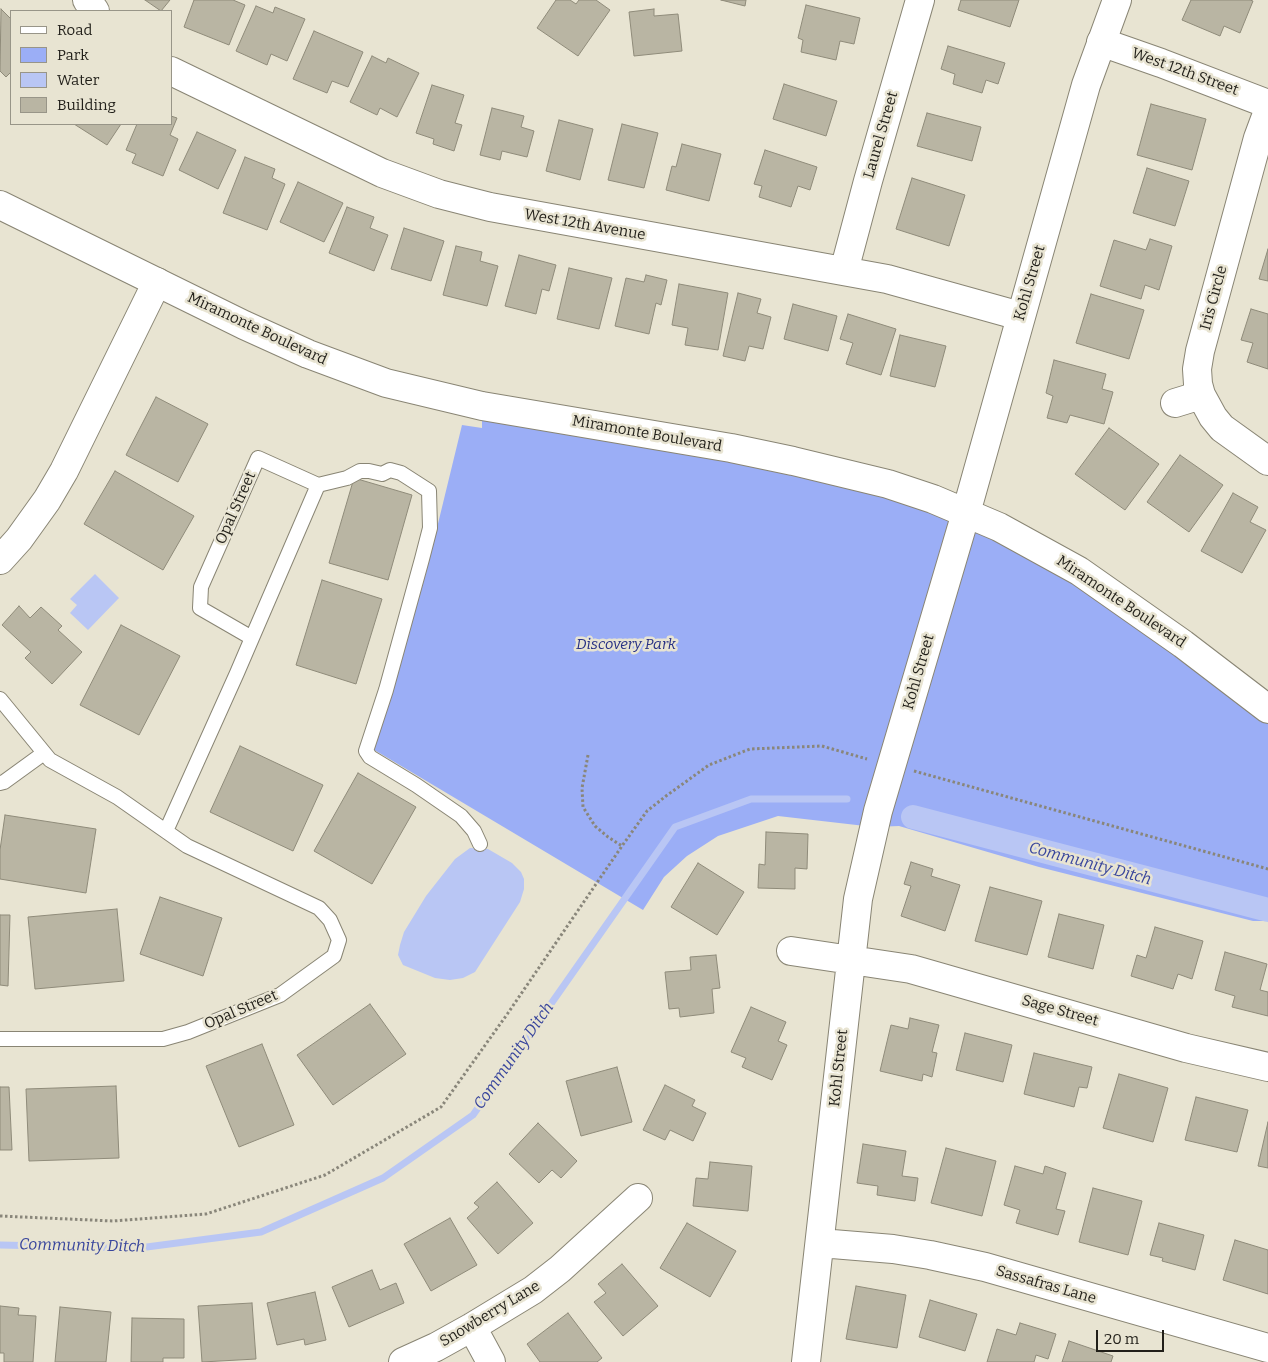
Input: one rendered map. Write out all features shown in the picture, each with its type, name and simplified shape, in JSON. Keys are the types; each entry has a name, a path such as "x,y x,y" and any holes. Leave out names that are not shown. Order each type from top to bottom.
{"street":[{"name":"Laurel Street","path":"844,271 920,0"},
{"name":"Kohl Street","path":"806,1362 850,960 864,865 1086,85 1117,0"},
{"name":"West 12th Street","path":"1101,42 1161,62 1268,104"},
{"name":"West 12th Avenue","path":"172,71 382,173 439,194 490,208 887,279 1020,316"},
{"name":"Iris Circle","path":"1268,111 1258,138 1200,351 1197,369 1201,395 1213,417 1222,428 1268,461"},
{"name":"Miramonte Boulevard","path":"0,205 308,354 386,383 482,406 721,446 801,462 888,484 966,512 999,527 1079,570 1184,644 1268,708"},
{"path":"0,560 19,540 47,500 64,470 157,282"},
{"path":"1175,403 1201,395"},
{"name":"Sage Street","path":"791,951 911,969 1186,1048 1268,1067"},
{"name":"Snowberry Lane","path":"403,1362 436,1347 506,1308 560,1269 638,1198"},
{"name":"Sassafras Lane","path":"820,1243 893,1249 986,1267 1268,1348"},
{"path":"472,1327 491,1362"}],"lane":[{"name":"Opal Street","path":"252,638 200,608 201,587 258,458 318,484"},
{"path":"166,831 237,673 318,484 347,478 360,471 382,474 390,470 401,473 429,490 430,528 386,690 366,750 370,758 416,785 461,816 474,831 480,844"},
{"name":"Opal Street","path":"0,699 50,760 118,797 187,846 320,908 336,930 339,940 334,956 280,995 188,1032 162,1039 0,1039"},
{"path":"0,783 44,753"}],"path":[{"path":"0,1216 113,1221 206,1214 325,1175 433,1112 441,1107 647,811 709,766 750,749 822,746 1268,869"},
{"path":"588,755 582,788 583,806 595,826 608,838 622,846"}],"green space":[{"name":"Discovery Park","path":"482,406 966,513 1268,709 1268,921 1253,921 1039,867 899,826 874,827 778,816 718,836 687,856 664,877 643,910 371,748 399,667 426,573 462,425 482,428"}],"water":[{"path":"95,574 119,598 88,630 70,613 77,605 70,599"},
{"path":"470,848 488,849 512,863 521,872 524,879 524,889 520,902 475,972 463,978 450,980 435,978 403,965 398,955 404,932 426,896 455,859"}],"building":[{"path":"145,0 170,0 162,10"},
{"path":"194,0 233,0 245,5 229,45 184,27"},
{"path":"556,0 570,0 576,4 579,0 596,0 610,10 578,56 537,28"},
{"path":"721,0 746,0 745,6"},
{"path":"961,0 1019,0 1010,27 958,10"},
{"path":"1191,0 1253,1 1240,33 1224,26 1220,36 1182,20"},
{"path":"806,5 860,18 854,44 840,41 836,60 801,52 803,40 798,38"},
{"path":"256,6 273,13 275,7 305,19 287,61 271,54 267,65 236,51"},
{"path":"1,9 10,18 10,73 6,77 0,71"},
{"path":"654,9 654,16 678,14 682,51 634,56 629,12"},
{"path":"314,31 363,52 348,87 332,81 327,93 293,79"},
{"path":"948,46 1005,63 998,84 986,80 982,93 953,84 955,74 941,69"},
{"path":"372,56 386,63 388,58 419,73 397,117 380,108 377,115 350,102"},
{"path":"784,84 837,101 826,136 773,119"},
{"path":"432,85 464,95 455,123 462,125 454,151 433,144 434,139 416,133"},
{"path":"1151,104 1206,119 1192,170 1137,155"},
{"path":"492,108 524,116 521,127 534,131 527,157 502,151 500,160 480,155"},
{"path":"927,113 981,127 972,161 917,146"},
{"path":"172,116 177,118 170,135 178,139 163,176 132,163 136,154 126,150 137,125 172,125"},
{"path":"559,120 593,129 580,180 546,171"},
{"path":"622,124 658,133 644,188 608,180"},
{"path":"76,125 120,125 107,145"},
{"path":"197,132 236,150 218,189 179,170"},
{"path":"682,144 721,154 709,201 666,190 672,166 676,167"},
{"path":"765,150 817,167 810,190 798,186 791,207 759,197 762,186 754,184"},
{"path":"245,157 275,169 272,178 285,184 267,230 223,213"},
{"path":"1147,168 1189,181 1175,226 1133,213"},
{"path":"912,178 965,195 949,246 896,229"},
{"path":"298,182 343,203 324,242 280,222"},
{"path":"347,207 374,217 370,228 388,235 374,271 329,253"},
{"path":"404,228 444,241 431,281 391,269"},
{"path":"1150,239 1172,246 1159,290 1145,285 1141,299 1100,286 1114,240 1146,250"},
{"path":"456,246 482,252 480,261 498,266 487,306 443,295"},
{"path":"1268,249 1268,281 1259,279"},
{"path":"519,255 556,265 549,291 542,289 536,314 505,306"},
{"path":"569,268 612,278 599,329 557,319"},
{"path":"646,275 667,280 661,305 656,303 649,334 615,326 626,278 644,282"},
{"path":"679,284 728,293 718,350 685,345 688,328 672,325"},
{"path":"738,293 761,299 757,313 771,317 763,349 749,346 745,361 723,356"},
{"path":"1091,294 1144,310 1129,359 1076,343"},
{"path":"793,304 837,316 828,351 784,339"},
{"path":"1251,309 1268,314 1268,369 1247,362 1253,343 1241,340"},
{"path":"848,314 896,329 881,375 846,364 853,343 840,339"},
{"path":"900,335 946,346 935,387 890,376"},
{"path":"1054,360 1106,374 1102,389 1113,392 1104,424 1070,415 1067,423 1047,418 1053,396 1046,393"},
{"path":"156,397 208,424 178,482 126,455"},
{"path":"1109,428 1159,464 1125,510 1075,474"},
{"path":"1180,455 1223,485 1189,532 1147,502"},
{"path":"115,471 194,516 163,570 84,524"},
{"path":"354,478 412,495 388,580 329,563"},
{"path":"1233,493 1258,507 1250,522 1266,530 1242,573 1201,551"},
{"path":"322,580 382,599 356,684 296,665"},
{"path":"19,606 30,618 41,607 62,626 58,630 82,652 52,684 25,658 31,652 2,625"},
{"path":"121,625 180,656 139,735 80,705"},
{"path":"240,746 323,785 293,851 210,812"},
{"path":"358,773 416,807 372,884 314,851"},
{"path":"5,815 96,829 86,893 0,879 0,850"},
{"path":"766,832 808,834 807,869 795,868 795,889 758,888 759,864 765,865"},
{"path":"911,862 933,869 931,876 960,885 945,931 901,916 911,886 904,884"},
{"path":"698,863 744,892 717,935 671,907"},
{"path":"990,887 1042,901 1027,955 975,941"},
{"path":"160,897 222,918 203,976 140,954"},
{"path":"117,909 124,981 35,989 28,917"},
{"path":"1059,914 1104,925 1093,969 1048,957"},
{"path":"0,915 10,915 8,986 0,985"},
{"path":"1155,927 1203,941 1192,979 1178,974 1173,989 1131,976 1137,955 1146,958"},
{"path":"1225,952 1267,964 1260,990 1268,992 1268,1016 1232,1007 1235,996 1215,990"},
{"path":"716,955 720,988 712,989 714,1013 680,1017 679,1008 669,1009 665,972 691,970 690,957"},
{"path":"370,1004 406,1054 333,1105 297,1055"},
{"path":"751,1007 786,1022 778,1041 787,1045 772,1080 742,1067 746,1058 731,1052"},
{"path":"910,1018 939,1025 932,1052 937,1053 932,1077 923,1074 922,1081 880,1071 891,1025 908,1029"},
{"path":"965,1033 1012,1045 1003,1082 956,1070"},
{"path":"262,1044 294,1125 239,1147 206,1066"},
{"path":"1034,1053 1092,1067 1087,1088 1079,1087 1074,1107 1024,1094"},
{"path":"617,1067 632,1122 581,1136 566,1081"},
{"path":"1119,1074 1168,1088 1153,1142 1103,1128"},
{"path":"665,1085 695,1100 692,1106 706,1113 693,1141 670,1130 665,1140 643,1130"},
{"path":"116,1086 119,1158 29,1161 26,1089"},
{"path":"0,1087 9,1087 12,1150 0,1150"},
{"path":"1196,1097 1248,1110 1237,1152 1185,1140"},
{"path":"1268,1122 1268,1168 1258,1166"},
{"path":"538,1123 577,1161 561,1178 552,1170 539,1183 509,1154"},
{"path":"863,1144 906,1151 902,1176 918,1178 915,1201 877,1195 878,1186 857,1183"},
{"path":"946,1148 996,1161 982,1216 931,1203"},
{"path":"710,1162 752,1166 748,1211 693,1206 696,1178 708,1179"},
{"path":"1015,1166 1043,1174 1045,1166 1066,1173 1056,1209 1065,1211 1058,1235 1016,1223 1020,1210 1004,1205"},
{"path":"497,1182 533,1223 498,1254 467,1218 479,1207 474,1203"},
{"path":"1093,1188 1142,1201 1128,1255 1079,1242"},
{"path":"450,1218 477,1265 431,1291 404,1244"},
{"path":"687,1223 736,1251 710,1297 660,1268"},
{"path":"1159,1223 1204,1235 1195,1270 1162,1261 1163,1258 1150,1255"},
{"path":"1235,1240 1268,1250 1268,1294 1223,1280"},
{"path":"622,1264 658,1306 623,1336 594,1302 606,1293 598,1284"},
{"path":"372,1270 380,1290 396,1283 404,1303 349,1327 332,1287"},
{"path":"856,1286 906,1295 897,1348 846,1339"},
{"path":"315,1292 326,1340 305,1345 304,1339 277,1345 267,1303"},
{"path":"930,1300 977,1314 965,1351 919,1337"},
{"path":"252,1303 256,1359 202,1362 198,1306"},
{"path":"0,1306 19,1308 18,1315 36,1316 33,1362 4,1362 4,1353 0,1353"},
{"path":"60,1307 111,1312 106,1362 55,1362"},
{"path":"568,1313 602,1358 597,1362 540,1362 527,1344"},
{"path":"132,1318 184,1319 184,1358 163,1358 163,1362 131,1362"},
{"path":"1020,1323 1056,1334 1048,1359 1036,1355 1034,1362 987,1362 997,1329 1016,1335"},
{"path":"1069,1341 1113,1356 1111,1362 1062,1362"}],"waterway":[{"name":"Community Ditch","path":"0,1245 139,1248 261,1232 383,1178 473,1115 675,827 751,799 847,799"},
{"name":"Community Ditch","path":"913,817 1268,910"}]}
